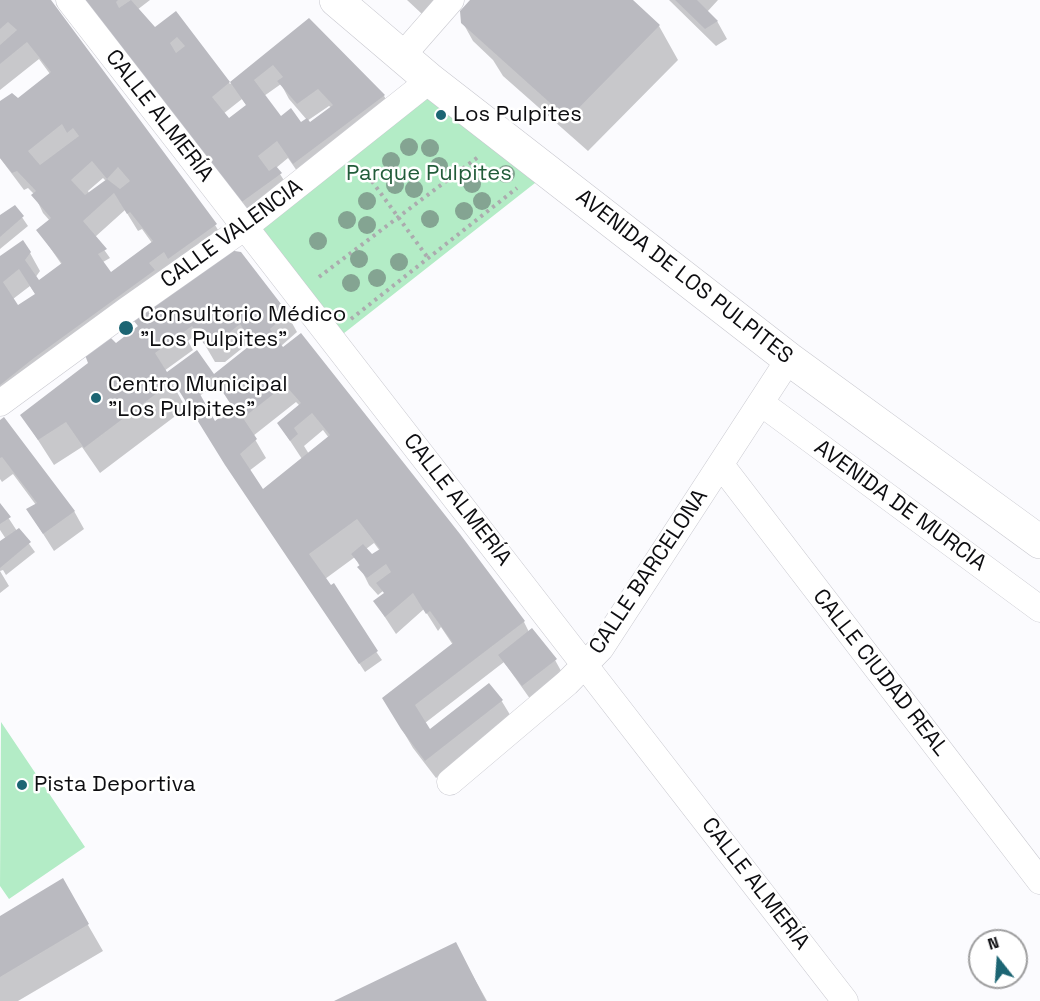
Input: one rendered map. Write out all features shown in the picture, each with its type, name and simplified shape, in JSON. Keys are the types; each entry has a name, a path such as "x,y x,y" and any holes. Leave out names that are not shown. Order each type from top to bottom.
{"main road":[{"name":"AVENIDA DE LOS PULPITES","path":"336,0 430,80 789,359 1040,542"}],"street":[{"name":"CALLE ALMERÍA","path":"69,0 845,1001"},
{"path":"402,56 451,0"},
{"name":"CALLE VALENCIA","path":"0,403 245,227 430,80"},
{"name":"CALLE BARCELONA","path":"450,782 586,665 601,648 789,359"},
{"name":"AVENIDA DE MURCIA","path":"761,403 1040,609"},
{"name":"CALLE CIUDAD REAL","path":"721,465 1040,881"}],"path":[{"path":"297,294 504,138"},
{"path":"347,146 428,258"},
{"path":"329,336 543,168"}],"green space":[{"name":"Parque Pulpites","path":"430,80 549,172 334,341 245,227"},
{"name":"Pista Deportiva","path":"1,722 85,847 9,899 0,886"}],"building":[{"path":"0,0 51,0 217,224 168,259 164,252 149,263 155,270 0,385 0,256 23,240 31,252 25,260 39,280 62,263 36,230 51,218 31,195 36,191 17,171 12,173 0,158 0,101 12,93 18,98 51,72 27,42 0,64 0,45 17,30 8,22 0,29","holes":["62,124 67,133 73,128 79,136 40,165 28,151","92,161 107,179 85,195 71,180","118,167 130,181 120,189 107,179","114,193 127,214 130,212 153,241 111,272 98,254 107,249 83,221","19,269 35,294 18,305 3,282"]},
{"path":"83,0 118,0 116,2 119,8 131,0 155,27 176,11 230,82 309,18 385,95 293,164 277,141 258,156 269,171 276,166 282,173 239,204","holes":["177,37 185,46 176,53 170,43","273,65 283,77 277,81 297,104 318,89 333,105 310,122 307,118 301,122 291,108 281,116 254,80","230,82 246,105 229,118 212,97"]},
{"path":"470,0 633,0 660,25 568,119 461,23 460,11"},
{"path":"675,0 697,0 718,21 705,29"},
{"path":"15,205 24,216 0,237 0,215"},
{"path":"222,249 241,252 288,313 270,329 283,347 301,333 460,534 525,621 415,705 430,729 489,683 503,700 425,761 382,698 453,643 430,611 426,614 413,593 385,617 373,601 384,593 376,583 391,572 386,564 367,578 357,567 360,565 351,554 363,544 372,554 380,549 357,519 309,554 331,585 334,583 378,651 359,664 225,465 173,381 84,448 66,422 38,440 20,415 88,363 85,355 110,337 116,343 138,326 133,320","holes":["240,324 253,343 214,374 197,350 167,372 155,353 192,326 204,344 215,344","212,376 233,407 215,421 196,387","285,385 301,403 277,423 290,441 298,434 294,428 312,413 330,435 263,489 240,454 257,439 243,418"]},
{"path":"4,417 75,511 43,534 26,509 37,503 2,457 0,458 0,420"},
{"path":"0,503 11,517 0,524"},
{"path":"19,528 31,542 0,568 0,541"},
{"path":"532,628 557,659 522,686 498,655"},
{"path":"63,878 89,924 0,977 0,916"},
{"path":"456,942 486,1001 334,1001"}],"place":[{"name":"Los Pulpites","path":"441,115"},
{"name":"Consultorio Médico \"Los Pulpites\"","path":"126,328"},
{"name":"Centro Municipal \"Los Pulpites\"","path":"96,398"},
{"name":"Pista Deportiva","path":"22,785"}]}
